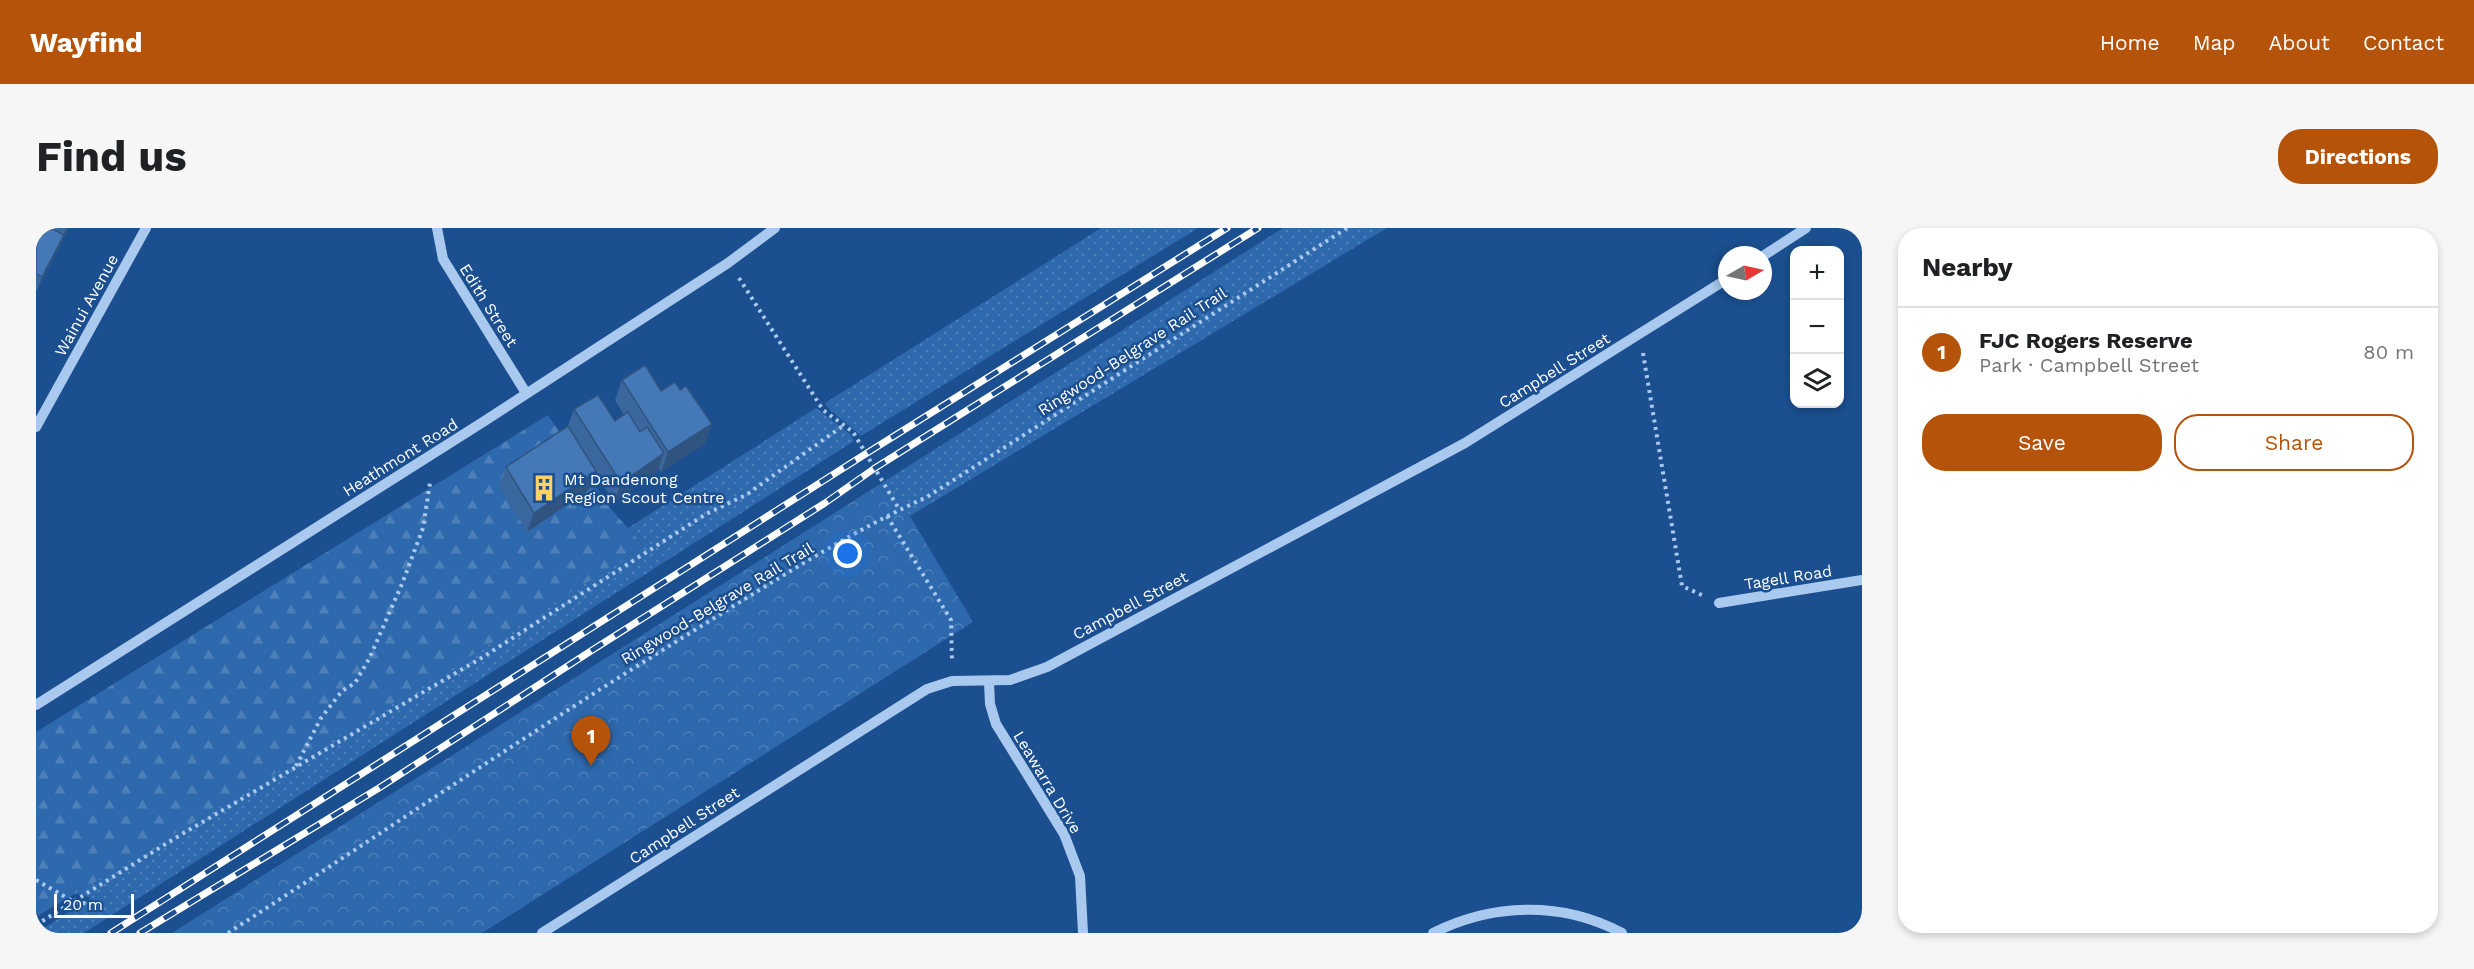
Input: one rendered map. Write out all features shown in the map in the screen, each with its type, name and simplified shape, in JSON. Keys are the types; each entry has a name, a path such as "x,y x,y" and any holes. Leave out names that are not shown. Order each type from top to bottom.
{"street":[{"name":"Wainui Avenue","path":"36,428 146,228"},
{"name":"Edith Street","path":"437,228 443,259 526,393"},
{"name":"Heathmont Road","path":"36,705 728,263 776,228"},
{"path":"1772,250 1806,228"},
{"name":"Campbell Street","path":"542,933 927,689 952,681 1010,680 1057,661 1465,443 1718,285"},
{"name":"Tagell Road","path":"1719,603 1862,580"},
{"name":"Leawarra Drive","path":"989,682 990,704 996,724 1064,834 1080,876 1083,933"},
{"path":"1433,933 1488,913 1520,908 1585,918 1622,933"}],"path":[{"name":"Ringwood-Belgrave Rail Trail","path":"228,933 641,663 799,566 937,490 1347,228"},
{"path":"728,263 823,410 853,432 899,509"},
{"path":"1640,335 1682,586 1719,603"},
{"path":"36,925 172,840 483,657 706,514 746,495 844,425"},
{"path":"296,767 321,718 342,692 355,683 369,659 402,584 423,528 430,483"},
{"path":"887,516 951,620 952,681"},
{"path":"36,880 74,902 102,905"}],"green space":[{"path":"1101,228 1198,228 861,436 828,408 825,403"},
{"path":"1283,228 1387,228 910,516 888,479"},
{"path":"816,408 850,434 854,441 84,933 36,933 91,898 74,893 458,664 644,546 628,528"},
{"path":"548,415 610,508 644,546 458,664 36,917 36,732"},
{"path":"888,479 973,622 482,933 172,933"}],"building":[{"path":"36,228 51,228 64,235 42,277 36,274"},
{"path":"645,365 661,391 675,382 680,390 686,386 712,424 668,452 622,380"},
{"path":"598,395 615,421 628,412 640,432 647,427 664,453 621,483 574,409"},
{"name":"Mt Dandenong Region Scout Centre","path":"568,426 596,471 534,513 506,467"}],"railway":[{"path":"111,933 867,453 1227,228"},
{"path":"140,933 379,788 825,503 875,468 1258,228"}],"place":[{"name":"Mt Dandenong Region Scout Centre","path":"544,488"},
{"name":"FJC Rogers Reserve","path":"591,766"}]}
